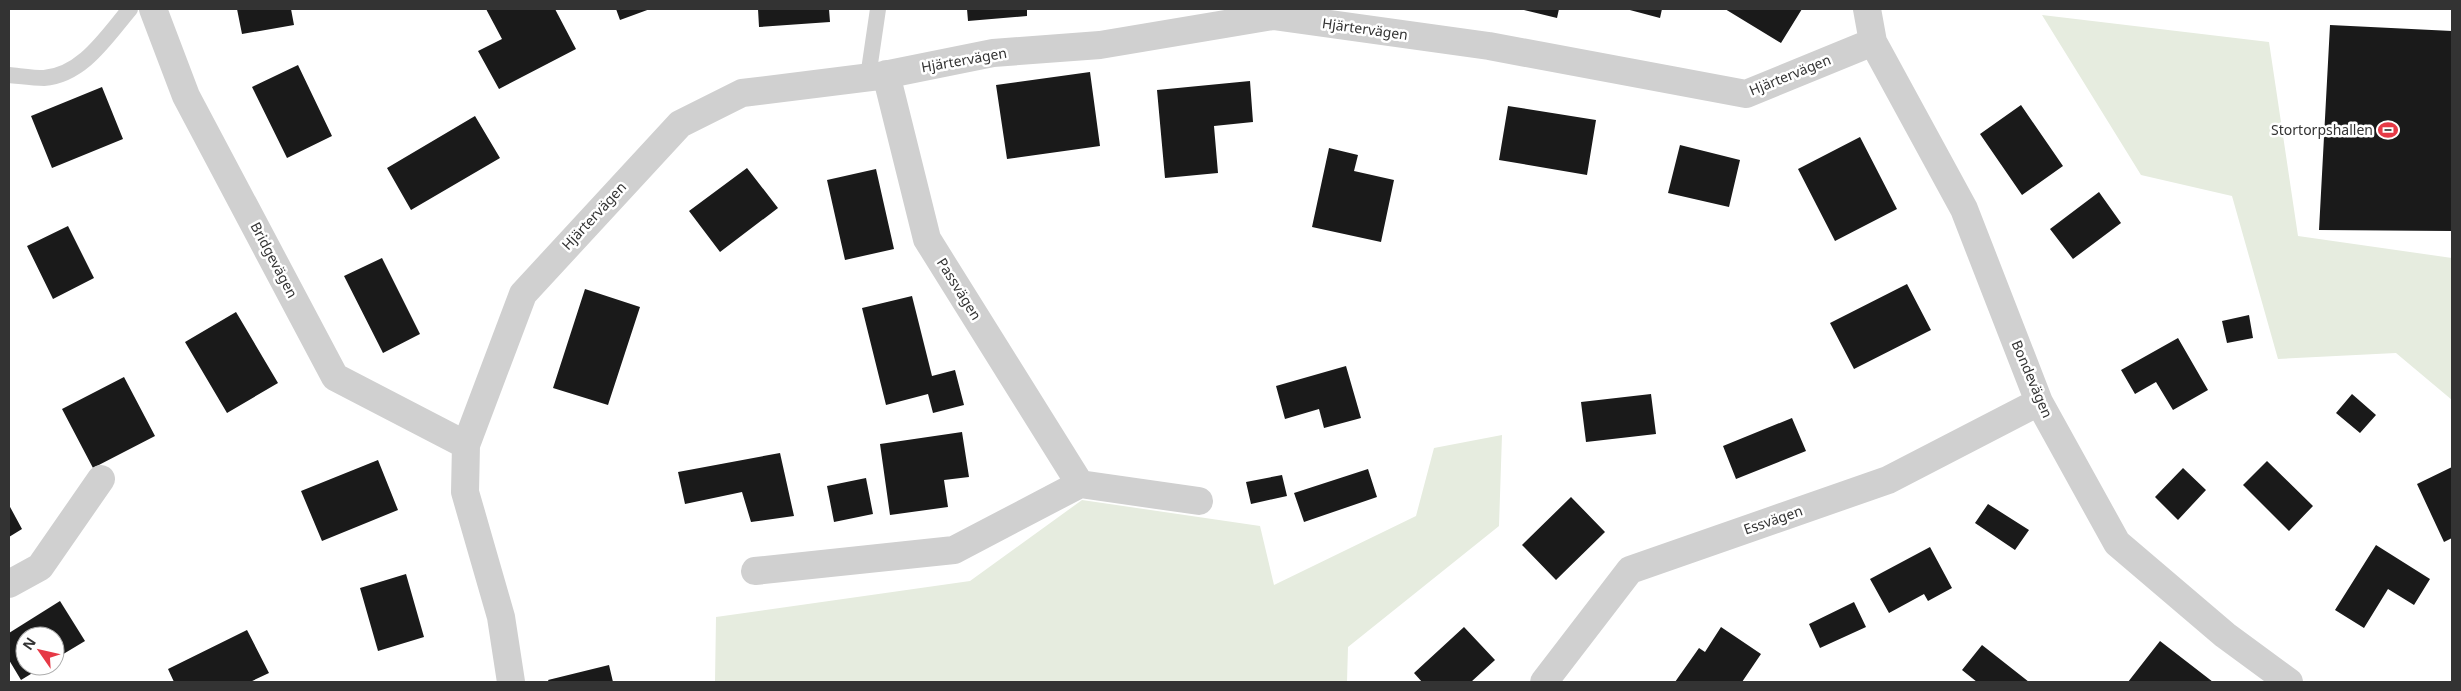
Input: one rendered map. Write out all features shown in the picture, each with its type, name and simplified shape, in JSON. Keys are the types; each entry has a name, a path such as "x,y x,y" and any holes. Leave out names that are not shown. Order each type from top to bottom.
{"street":[{"name":"Bridgevägen","path":"153,9 186,96 335,378 466,445"},
{"name":"Bondevägen","path":"1867,9 1873,42 1964,209 2039,402 2117,544 2225,635 2289,682"},
{"name":"Hjärtervägen","path":"511,682 501,617 465,492 466,445 523,294 680,124 742,93 877,76 993,54 1100,45 1273,16 1489,46 1746,94 1873,42"},
{"name":"Passvägen","path":"877,76 928,239 1080,484"},
{"name":"Essvägen","path":"1544,682 1630,570 1888,480 2039,402"},
{"path":"9,584 40,567 101,479"},
{"path":"755,570 954,550 1080,484 1198,501"}],"lane":[{"path":"9,75 45,78 72,71 99,46 130,9"},
{"path":"877,76 878,9"}],"shaded area":[{"path":"2042,15 2269,42 2298,236 2452,258 2452,400 2396,353 2278,359 2232,196 2141,175"},
{"path":"1502,435 1499,526 1348,647 1347,682 715,682 716,617 970,581 1082,500 1260,526 1274,585 1416,516 1434,448"}],"building":[{"path":"237,9 291,9 294,25 242,34"},
{"path":"486,9 555,9 576,49 499,89 478,51 502,39"},
{"path":"616,9 650,9 620,20"},
{"path":"758,9 829,9 830,22 759,27"},
{"path":"967,9 1027,9 1027,16 968,21"},
{"path":"1520,9 1559,9 1557,18"},
{"path":"1626,9 1662,9 1660,18"},
{"path":"1725,9 1802,9 1781,43"},
{"name":"Stortorpshallen","path":"2330,25 2452,31 2452,231 2319,230"},
{"path":"298,65 332,136 287,158 252,87"},
{"path":"1090,72 1100,146 1007,159 996,85"},
{"path":"1250,81 1253,122 1214,126 1218,173 1165,178 1157,90"},
{"path":"102,87 123,139 52,168 31,116"},
{"path":"2021,105 2063,166 2022,195 1980,134"},
{"path":"1508,106 1596,120 1587,175 1499,160"},
{"path":"475,116 500,158 411,210 387,168"},
{"path":"1860,137 1897,209 1835,241 1798,169"},
{"path":"1680,145 1740,160 1729,207 1668,193"},
{"path":"1329,148 1358,155 1354,171 1394,180 1381,242 1312,227"},
{"path":"747,168 778,208 720,252 689,211"},
{"path":"876,169 894,249 845,260 827,180"},
{"path":"2099,192 2121,223 2073,259 2050,229"},
{"path":"68,226 94,278 53,299 27,246"},
{"path":"382,258 420,334 383,353 344,276"},
{"path":"1907,284 1931,330 1854,369 1830,323"},
{"path":"585,289 640,307 608,405 553,388"},
{"path":"912,296 932,376 955,370 964,405 933,413 928,394 886,405 862,308"},
{"path":"236,312 278,383 227,413 185,342"},
{"path":"2249,315 2253,338 2227,343 2222,321"},
{"path":"2178,338 2208,390 2173,410 2156,382 2135,394 2121,370"},
{"path":"1346,366 1361,418 1324,428 1319,409 1285,419 1276,386"},
{"path":"124,377 155,436 93,468 62,409"},
{"path":"1651,394 1656,434 1586,442 1581,402"},
{"path":"2352,394 2376,415 2360,433 2336,413"},
{"path":"1792,418 1806,451 1736,479 1723,446"},
{"path":"962,432 969,477 944,480 948,507 890,515 880,444"},
{"path":"780,453 794,516 751,522 742,492 685,504 678,472"},
{"path":"378,460 398,510 322,541 301,491"},
{"path":"2267,461 2313,506 2289,531 2243,485"},
{"path":"2452,467 2452,538 2444,542 2417,484"},
{"path":"2183,468 2206,490 2178,520 2155,497"},
{"path":"1368,469 1377,497 1304,522 1294,493"},
{"path":"1282,475 1287,496 1251,504 1246,482"},
{"path":"866,478 873,514 834,522 827,486"},
{"path":"1571,497 1605,532 1556,580 1522,545"},
{"path":"1988,504 2029,530 2015,550 1975,523"},
{"path":"9,505 22,529 9,537"},
{"path":"2376,545 2430,579 2414,605 2388,589 2364,628 2335,610"},
{"path":"1930,547 1952,588 1928,601 1924,594 1889,613 1870,579"},
{"path":"406,574 424,637 378,651 360,588"},
{"path":"60,601 85,641 65,653 65,626 20,626"},
{"path":"1854,602 1866,627 1820,648 1809,624"},
{"path":"1464,627 1495,660 1471,682 1422,682 1414,673"},
{"path":"1721,627 1761,654 1742,682 1675,682 1699,648 1705,652"},
{"path":"15,629 15,670 9,660 9,633"},
{"path":"247,630 269,673 250,682 174,682 168,669"},
{"path":"2160,641 2213,682 2128,682"},
{"path":"1982,645 2029,682 1977,682 1962,670"},
{"path":"609,665 613,682 549,682 548,680"},
{"path":"19,676 28,676 21,680"}],"place":[{"name":"Stortorpshallen","path":"2388,130"}]}
